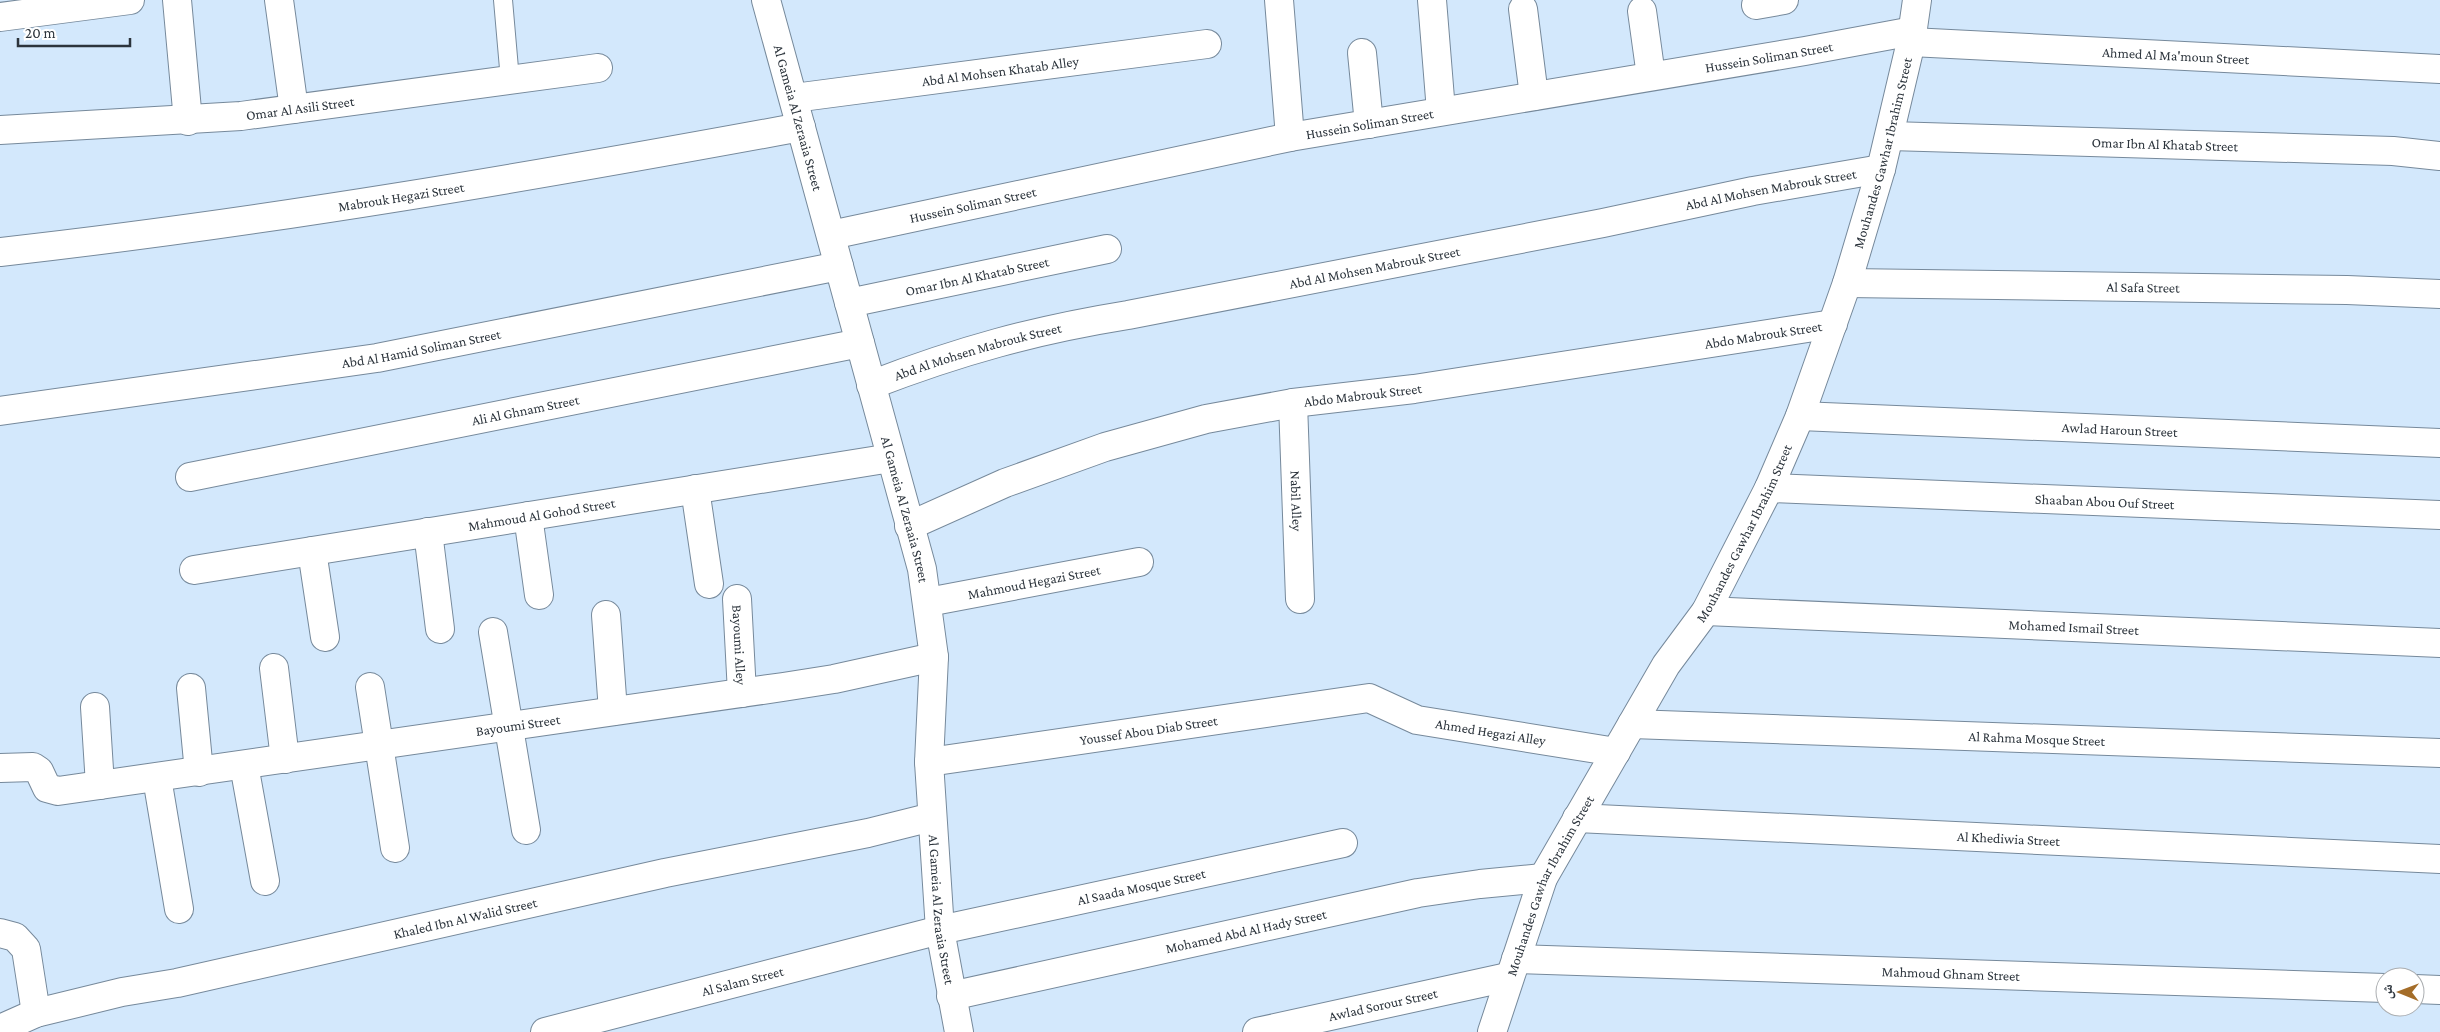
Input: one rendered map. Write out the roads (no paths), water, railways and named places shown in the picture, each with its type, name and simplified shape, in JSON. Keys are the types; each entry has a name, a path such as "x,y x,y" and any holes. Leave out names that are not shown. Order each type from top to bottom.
{"street":[{"path":"0,17 130,0"},
{"path":"177,0 188,121"},
{"path":"279,0 294,110"},
{"name":"Al Gameia Al Zeraaia Street","path":"766,0 922,569 934,657 929,762 940,930 959,1032"},
{"path":"1280,0 1290,137"},
{"path":"1432,0 1442,111"},
{"path":"1756,5 1784,0"},
{"name":"Mouhandes Gawhar Ibrahim Street","path":"1492,1032 1542,878 1666,665 1706,611 1769,488 1800,416 1833,324 1881,169 1912,37 1917,0"},
{"path":"1523,9 1534,96"},
{"path":"1642,11 1651,76"},
{"name":"Hussein Soliman Street","path":"831,235 1290,137 1651,76 1912,37"},
{"name":"Ahmed Al Ma'moun Street","path":"1912,37 2440,69"},
{"name":"Abd Al Mohsen Khatab Alley","path":"794,98 1207,44"},
{"path":"1362,53 1369,124"},
{"name":"Omar Al Asili Street","path":"0,130 98,123 188,121 294,110 598,68"},
{"name":"Mabrouk Hegazi Street","path":"0,252 265,218 478,185 801,127"},
{"name":"Omar Ibn Al Khatab Street","path":"1890,136 2393,152 2440,156"},
{"name":"Abd Al Mohsen Mabrouk Street","path":"871,385 933,361 997,341 1062,326 1138,314 1603,223 1753,191 1881,169"},
{"name":"Omar Ibn Al Khatab Street","path":"849,302 1107,249"},
{"name":"Abd Al Hamid Soliman Street","path":"0,412 377,358 839,266"},
{"name":"Al Safa Street","path":"1846,283 2347,290 2440,294"},
{"name":"Abdo Mabrouk Street","path":"909,526 1005,483 1105,447 1206,419 1293,403 1414,389 1833,324"},
{"name":"Ali Al Ghnam Street","path":"190,477 860,343"},
{"name":"Nabil Alley","path":"1293,403 1300,599"},
{"name":"Awlad Haroun Street","path":"1800,416 2440,443"},
{"name":"Mahmoud Al Gohod Street","path":"194,570 891,458"},
{"name":"Shaaban Abou Ouf Street","path":"1769,488 2440,515"},
{"path":"695,489 709,584"},
{"path":"528,516 539,595"},
{"path":"428,532 440,629"},
{"path":"312,551 325,637"},
{"name":"Mahmoud Hegazi Street","path":"928,602 1139,562"},
{"name":"Bayoumi Alley","path":"737,599 742,693"},
{"name":"Mohamed Ismail Street","path":"1706,611 2440,643"},
{"path":"606,615 613,711"},
{"path":"493,632 526,830"},
{"name":"Bayoumi Street","path":"0,768 33,767 38,771 47,788 52,791 100,786 834,679 934,657"},
{"path":"274,668 285,760"},
{"path":"370,687 396,848"},
{"path":"190,688 199,772"},
{"name":"Youssef Abou Diab Street","path":"929,762 1369,698"},
{"name":"Ahmed Hegazi Alley","path":"1369,698 1417,720 1616,752"},
{"path":"95,708 100,786"},
{"name":"Al Rahma Mosque Street","path":"1632,724 2440,753"},
{"path":"244,765 265,881"},
{"path":"157,778 179,909"},
{"name":"Khaled Ibn Al Walid Street","path":"0,1029 36,1013 665,873 868,833 932,817"},
{"name":"Al Khediwia Street","path":"1577,818 2440,859"},
{"name":"Al Saada Mosque Street","path":"940,930 1343,843"},
{"name":"Mohamed Abd Al Hady Street","path":"952,996 1418,893 1542,878"},
{"name":"Al Salam Street","path":"545,1032 940,930"},
{"path":"0,933 15,937 26,949 36,1013"},
{"name":"Mahmoud Ghnam Street","path":"1512,968 2375,988"},
{"name":"Awlad Sorour Street","path":"1257,1032 1512,968"},
{"path":"2425,989 2440,990"}],"lane":[{"path":"503,0 510,80"}]}
